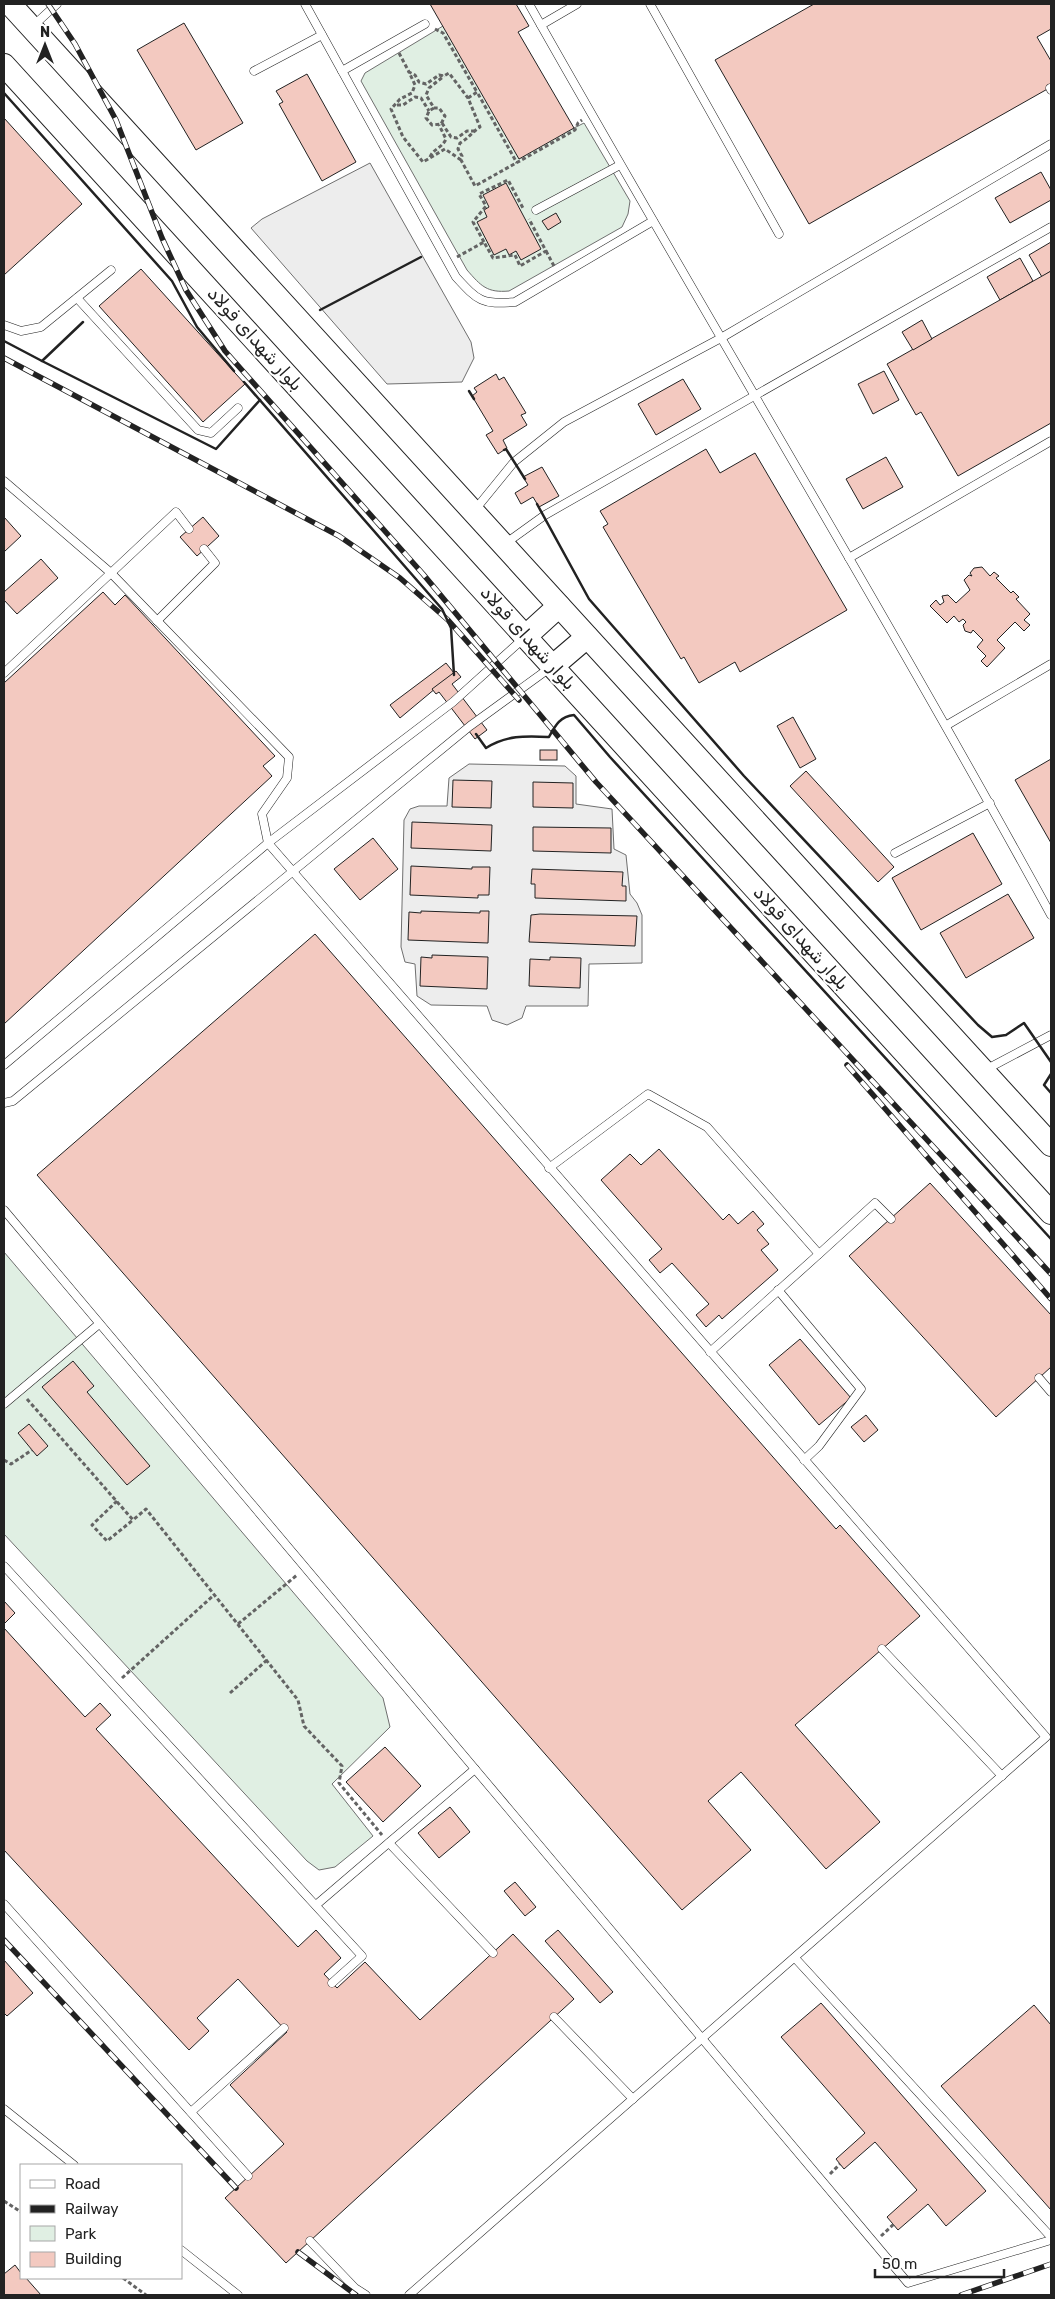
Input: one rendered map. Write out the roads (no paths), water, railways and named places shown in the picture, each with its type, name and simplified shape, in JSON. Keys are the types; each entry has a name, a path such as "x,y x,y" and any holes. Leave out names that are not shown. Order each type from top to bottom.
{"street":[{"path":"10,4 1051,1145"},
{"name":"بلوار شهدای فولاد","path":"4,65 1051,1212"},
{"path":"526,636 559,606"},
{"path":"553,666 587,637"}],"lane":[{"path":"32,28 57,4"},
{"path":"305,4 456,277 474,296 492,304 515,302 653,221"},
{"path":"529,4 620,165 947,725 1051,915"},
{"path":"541,25 577,4"},
{"path":"650,4 779,234"},
{"path":"342,71 425,24"},
{"path":"254,71 322,35"},
{"path":"473,512 514,462 564,422 721,338 1051,144"},
{"path":"536,210 620,165"},
{"path":"504,545 545,516 1051,227"},
{"path":"4,326 21,331 41,327 111,270"},
{"path":"77,298 198,430 211,433 238,408"},
{"path":"849,558 1051,441"},
{"path":"4,481 111,573 289,757 287,778 262,814 268,843 804,1460 1048,1734 409,2295"},
{"path":"4,673 176,512 189,529"},
{"path":"157,621 216,563 204,549"},
{"path":"4,1065 268,843 453,702 526,636"},
{"path":"947,725 1051,664"},
{"path":"4,1103 13,1101 470,726 553,666"},
{"path":"895,853 990,803"},
{"path":"983,1071 1051,1035"},
{"path":"549,1168 648,1094 707,1127 819,1254"},
{"path":"710,1352 875,1203 891,1219"},
{"path":"4,1210 908,2283 1051,2238 795,1958"},
{"path":"778,1290 861,1390 819,1446 804,1460"},
{"path":"4,1404 99,1324"},
{"path":"1039,1378 1051,1392"},
{"path":"4,1566 362,1956 332,1983"},
{"path":"882,1649 1002,1776"},
{"path":"316,1905 475,1769"},
{"path":"389,1842 493,1953"},
{"path":"4,1904 248,2176"},
{"path":"554,2017 633,2099"},
{"path":"191,2112 284,2028"},
{"path":"4,2109 73,2164"},
{"path":"310,2241 355,2288 366,2295"},
{"path":"182,2251 238,2295"}],"railway":[{"path":"48,4 75,44 116,120 162,238 186,290 225,351 423,574 596,782 1051,1274"},
{"path":"4,358 339,536 400,578 448,620 519,700"},
{"path":"847,1065 1051,1299"},
{"path":"4,1940 236,2188"},
{"path":"298,2252 356,2295"},
{"path":"961,2295 1051,2264"}]}
